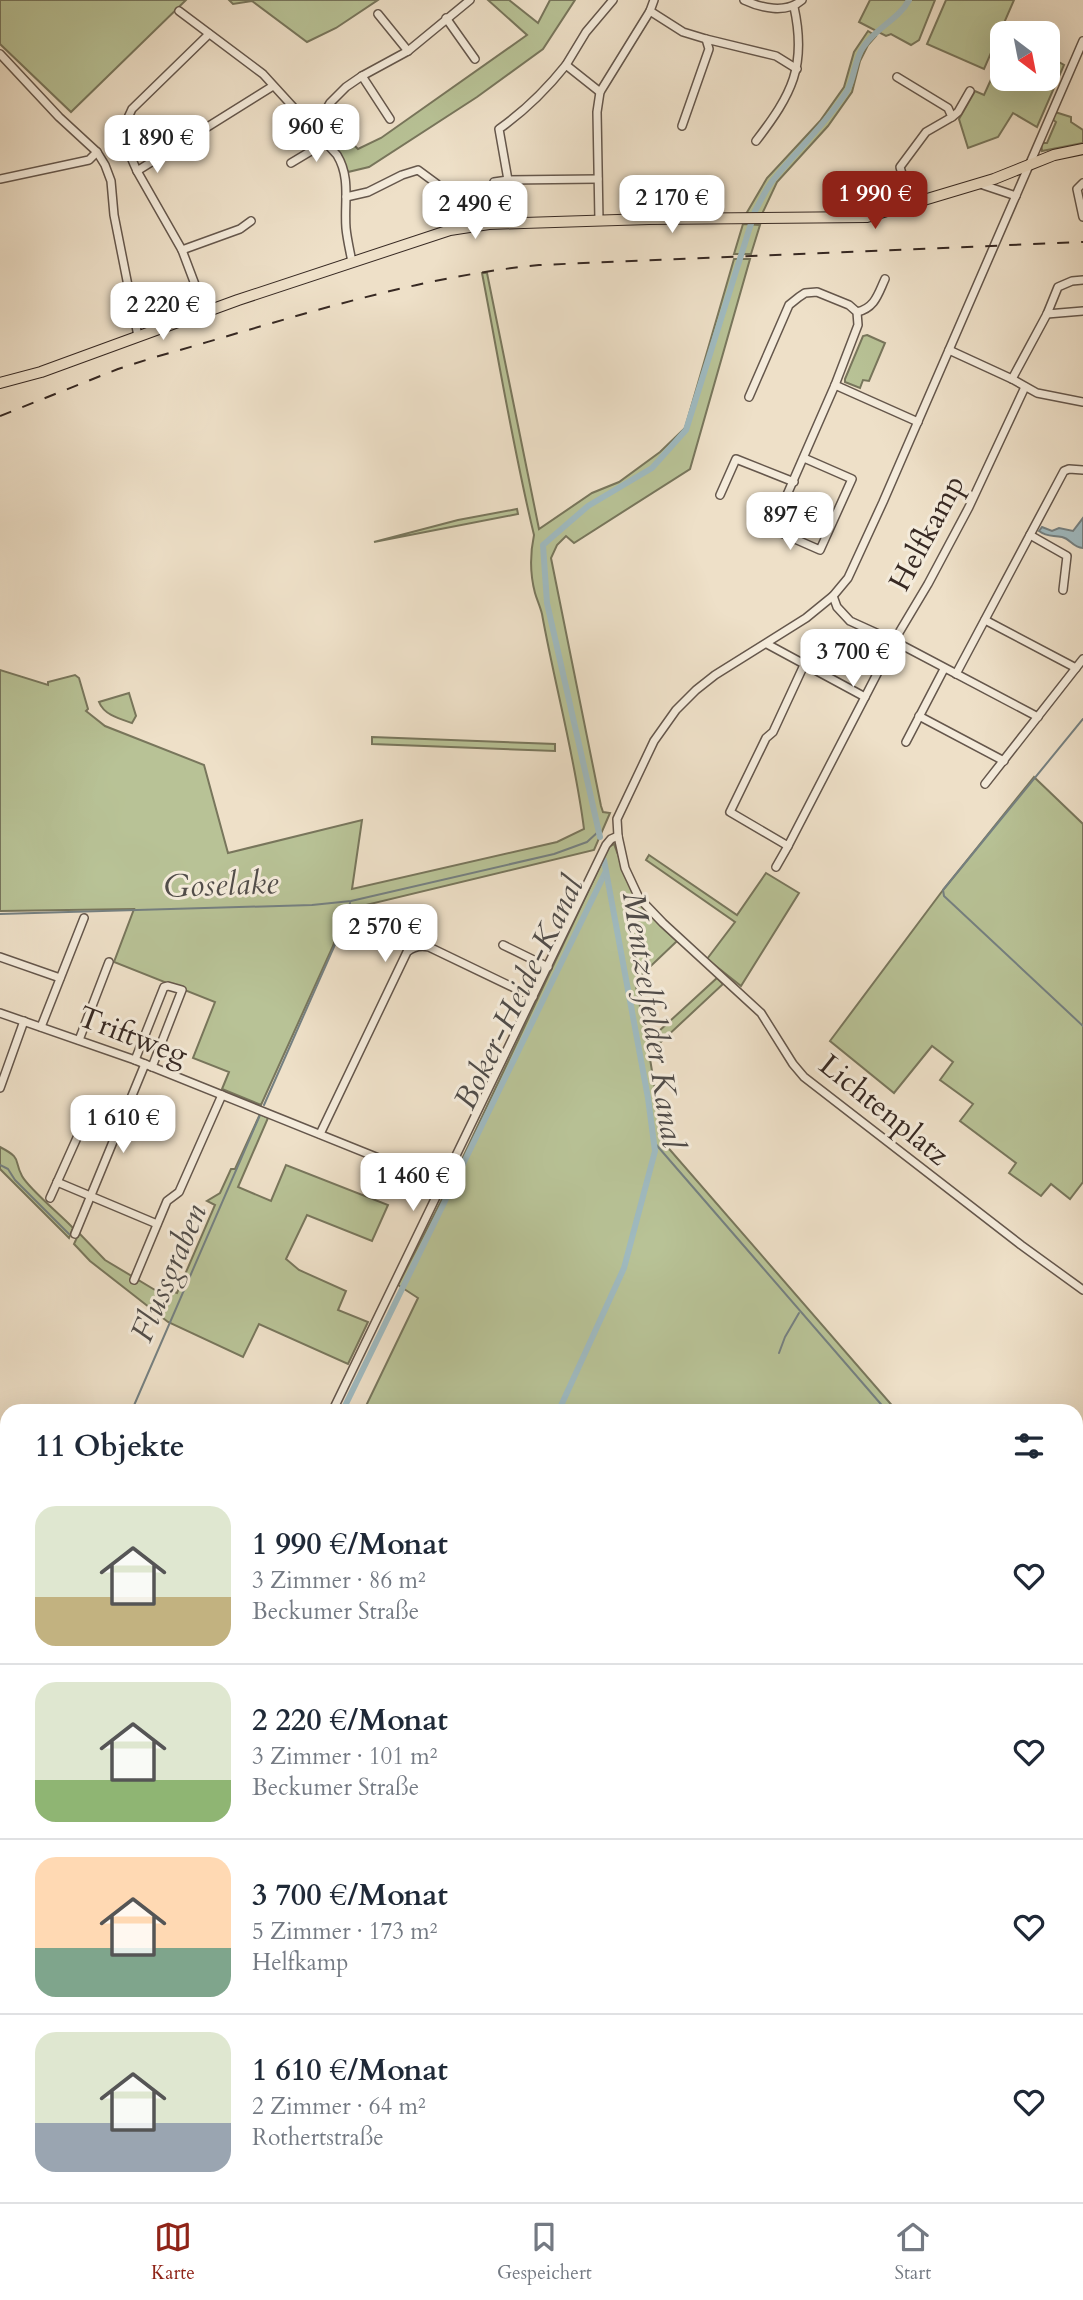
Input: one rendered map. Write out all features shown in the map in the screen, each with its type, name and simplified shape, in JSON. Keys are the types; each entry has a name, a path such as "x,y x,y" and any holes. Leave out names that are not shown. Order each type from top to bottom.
{"main road":[{"path":"0,383 41,372 205,312 420,239 467,227 598,221 867,218 980,184 1054,155 1083,149"}],"street":[{"path":"315,129 331,103 346,87 408,51 470,0"},
{"path":"508,180 499,129 522,113 548,88 586,32 613,0"},
{"path":"598,221 597,111 600,92 650,11 654,0"},
{"path":"744,0 770,7 794,7 802,0"},
{"path":"756,141 788,94 797,69 800,49 794,7"},
{"path":"179,11 263,74 315,129 344,166 346,228 352,262"},
{"path":"650,11 683,32 776,56 797,69"},
{"path":"378,14 408,51"},
{"path":"446,18 475,59"},
{"path":"205,312 182,250 137,172 123,136 124,124 132,109 209,34"},
{"path":"682,126 709,49 706,38"},
{"path":"336,1404 606,845 618,836 617,819 620,810 654,741 664,725 696,690 715,675 806,618 833,596 850,574 1083,41"},
{"path":"0,54 97,152 105,165 111,181 114,215 138,336"},
{"path":"566,65 600,92"},
{"path":"362,76 390,119"},
{"path":"897,77 948,108 952,117"},
{"path":"137,172 273,86"},
{"path":"911,205 901,172 903,162 926,132 958,111 971,91"},
{"path":"291,163 326,142"},
{"path":"0,179 89,160 97,152"},
{"path":"346,197 368,192 418,170 437,184"},
{"path":"494,182 598,179"},
{"path":"1083,183 1077,189 1083,217"},
{"path":"980,184 1016,196"},
{"path":"182,250 240,229 251,221"},
{"path":"857,312 873,305 885,279"},
{"path":"1012,379 1058,287 1083,280"},
{"path":"749,397 793,301 805,293 817,292 849,305 857,312 858,325 835,385 772,529 820,550 852,479 804,458"},
{"path":"1046,314 1083,312"},
{"path":"949,350 1037,393 1083,401"},
{"path":"835,385 918,422"},
{"name":"Helfkamp","path":"776,867 894,641 969,507 1025,387"},
{"path":"720,495 736,459 794,482"},
{"path":"956,674 1064,471 1083,470"},
{"path":"1030,535 1067,556 1063,590"},
{"path":"833,596 836,607 850,621 894,641 1038,718"},
{"path":"985,620 1076,668"},
{"path":"767,644 865,697"},
{"path":"985,784 1083,659"},
{"path":"788,846 730,811 766,738 773,732 804,665"},
{"path":"906,742 944,669"},
{"path":"919,716 1004,761"},
{"name":"Lichtenplatz","path":"618,836 625,868 639,898 761,1013 804,1077 1083,1290"},
{"path":"41,1027 84,918"},
{"path":"320,1135 407,952 411,949 421,945 429,947 533,997"},
{"path":"503,945 548,967"},
{"path":"0,957 60,978"},
{"path":"79,1040 109,962"},
{"path":"75,1234 124,1115 182,990 164,987 135,1060"},
{"name":"Triftweg","path":"0,1013 135,1060 443,1184"},
{"path":"0,1088 24,1021"},
{"path":"134,1280 167,1201 179,1192 222,1095"},
{"path":"50,1198 93,1102 124,1115"},
{"path":"57,1182 158,1224"}],"green space":[{"path":"0,0 186,0 71,112 0,44"},
{"path":"229,0 378,0 336,28 307,42 252,1 233,4"},
{"path":"488,0 509,0 538,23 550,0 575,0 543,49 477,97 369,167 348,172 339,154 321,131 326,118 358,149 381,138 527,35"},
{"path":"870,0 935,0 919,40 911,45 859,22"},
{"path":"946,0 1014,0 1005,21 990,21 990,55 984,69 927,44"},
{"path":"868,31 876,36 860,61 852,92 828,126 777,182 762,214 746,214 767,178 820,121 844,87 854,52"},
{"path":"990,82 990,91 1053,91 1037,127 1013,113 998,137 968,148 959,119 975,91 984,95"},
{"path":"1055,112 1071,117 1071,122 1083,130 1083,143 1042,151 1041,143 1047,143 1056,122 1052,119"},
{"path":"743,224 760,225 751,254 734,254"},
{"path":"734,259 750,259 690,469 574,543 566,536 557,545 551,558 601,806 603,812 610,813 594,850 345,910 333,946 261,1105 222,1089 229,1072 193,1058 215,1002 114,962 134,909 0,911 0,670 48,685 48,682 75,675 79,678 88,709 86,711 105,726 204,765 228,853 362,820 352,889 557,842 584,829 542,614 533,586 531,564 534,535 482,273 487,273 539,529 592,493 619,482 660,452 685,428"},
{"path":"867,335 885,343 869,381 863,380 860,388 845,382 845,379 863,336"},
{"path":"517,509 518,514 374,542 458,520"},
{"path":"129,693 136,716 132,723 108,713 99,702"},
{"path":"372,737 555,744 555,751 372,744"},
{"path":"1034,777 1083,824 1083,1182 1070,1199 1051,1184 1041,1196 1009,1173 1016,1163 960,1121 973,1104 940,1080 953,1062 932,1046 894,1093 830,1041 943,890"},
{"path":"614,844 645,908 677,941 635,981 647,1042 717,978 723,984 649,1053 664,1143 891,1404 367,1404 418,1298 398,1285 457,1170 609,847"},
{"path":"649,855 737,915 766,873 799,893 741,986 707,959 735,922 646,860"},
{"path":"260,1114 268,1118 238,1187 271,1201 286,1165 388,1205 372,1241 307,1215 286,1259 299,1270 346,1291 338,1310 368,1322 348,1364 259,1324 243,1357 168,1322 90,1261 74,1244 79,1233 105,1260 165,1296 169,1290 177,1293 215,1205 207,1201 220,1193 231,1169 235,1169"},
{"path":"0,1147 15,1157 26,1181 73,1228 69,1238 0,1169"}],"water":[{"path":"1083,518 1083,548 1065,538 1039,531 1042,527 1052,531 1059,528 1073,531"}],"waterway":[{"name":"Boker-Heide-Kanal","path":"600,837 547,603 543,545 588,506 652,468 686,430 755,211 771,183 847,91 864,46 909,0"},
{"path":"1083,719 943,890 944,896 1083,1026"},
{"name":"Goselake","path":"0,914 312,905 351,901 554,854 587,842 599,831"},
{"name":"Boker-Heide-Kanal","path":"346,1404 606,871 604,860"},
{"name":"Mentzelfelder Kanal","path":"562,1404 624,1268 655,1151 648,1098 606,871"},
{"name":"Flussgraben","path":"264,1105 337,940 350,903"},
{"name":"Flussgraben","path":"135,1404 260,1115"},
{"path":"653,1141 881,1404"},
{"path":"0,1165 8,1169 15,1180 69,1234"},
{"path":"779,1353 799,1313"}],"railway":[{"path":"0,416 152,358 344,303 489,271 539,265 1083,242"}]}
